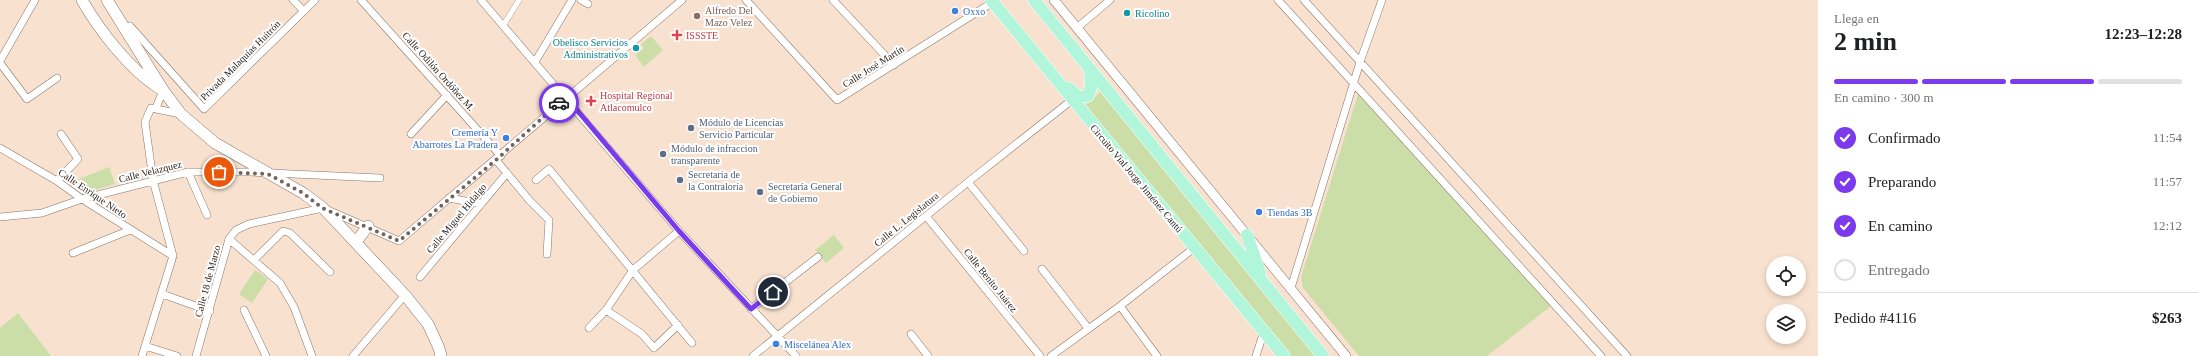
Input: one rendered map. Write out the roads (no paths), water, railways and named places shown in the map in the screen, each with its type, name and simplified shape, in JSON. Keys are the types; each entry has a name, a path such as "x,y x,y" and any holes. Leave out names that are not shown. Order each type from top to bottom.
{"main road":[{"path":"82,0 109,37 145,79 163,90"},
{"path":"107,0 163,90 182,114 215,143 303,193 322,208 405,295 428,324 439,348 440,356"},
{"path":"1034,0 1089,70 1323,356"},
{"path":"1040,0 1048,16"},
{"name":"Circuito Vial Jorge Jiménez Cantú","path":"992,1 1284,356"},
{"path":"109,37 122,35 126,30"},
{"path":"1020,35 1035,46 1078,97 1084,98 1090,92 1089,70"},
{"path":"356,242 368,226"},
{"path":"1247,235 1262,280"}],"street":[{"path":"35,0 0,62 27,99 57,78"},
{"path":"293,0 303,10 315,0"},
{"name":"Calle Odilón Ordóñez M.","path":"361,0 447,95 498,158 507,173 549,220 547,254"},
{"path":"480,0 566,97 679,231 796,356"},
{"path":"503,26 519,0"},
{"path":"535,62 572,0"},
{"path":"581,0 588,4"},
{"path":"322,208 368,226 399,241 498,158 566,97 682,0"},
{"name":"Calle José Martín","path":"746,0 837,100 992,1"},
{"path":"833,0 894,65"},
{"path":"1054,0 1078,27 1346,356"},
{"path":"1078,27 1110,0"},
{"path":"1278,0 1601,356"},
{"path":"1304,0 1627,356"},
{"path":"1290,288 1360,62 1382,0"},
{"name":"Privada Malaquías Huitrón","path":"126,30 130,26 204,109 303,10"},
{"path":"156,108 163,90"},
{"path":"411,134 447,95"},
{"name":"Calle L. Legislatura","path":"753,356 1072,100"},
{"path":"142,356 173,256 153,180 145,122 151,108 182,114"},
{"path":"58,181 78,159 60,134"},
{"name":"Calle Enrique Nieto","path":"0,148 58,181 82,199 173,256"},
{"path":"536,180 549,169 692,343"},
{"path":"188,172 207,215"},
{"name":"Calle Velazquez","path":"0,217 42,213 82,199 188,172 380,178"},
{"name":"Calle Miguel Hidalgo","path":"420,277 507,173"},
{"path":"968,182 1024,251"},
{"path":"449,198 481,204"},
{"name":"Calle 18 de Marzo","path":"196,356 210,311 229,239 236,230 249,224 322,208"},
{"name":"Calle Benito Juárez","path":"926,216 1040,356"},
{"path":"73,253 130,230"},
{"path":"255,259 283,231 290,233 330,272"},
{"path":"589,328 606,310 633,270 679,231"},
{"path":"229,239 255,259 280,283 294,306 310,355"},
{"path":"1051,356 1120,306 1194,248"},
{"path":"751,309 818,257"},
{"path":"1042,270 1088,328"},
{"path":"162,294 210,311"},
{"path":"353,356 405,295"},
{"path":"1120,306 1154,353 1146,356"},
{"path":"244,310 266,356"},
{"path":"606,310 642,334 654,348 678,325"},
{"path":"1256,356 1264,331"},
{"path":"911,334 928,356"},
{"path":"145,346 177,356"}],"place":[{"name":"Oxxo","path":"955,11"},
{"name":"Ricolino","path":"1127,13"},
{"name":"Alfredo Del Mazo Velez","path":"697,16"},
{"name":"ISSSTE","path":"677,35"},
{"name":"Obelisco Servicios Administrativos","path":"636,48"},
{"name":"Hospital Regional Atlacomulco","path":"591,101"},
{"name":"Módulo de Licencias Servicio Particular","path":"691,128"},
{"name":"Cremería Y Abarrotes La Pradera","path":"506,138"},
{"name":"Módulo de infraccion transparente","path":"663,154"},
{"name":"Secretaria de la Contraloría","path":"680,180"},
{"name":"Secretaría General de Gobierno","path":"760,192"},
{"name":"Tiendas 3B","path":"1259,212"},
{"name":"Miscelánea Alex","path":"776,344"}]}
